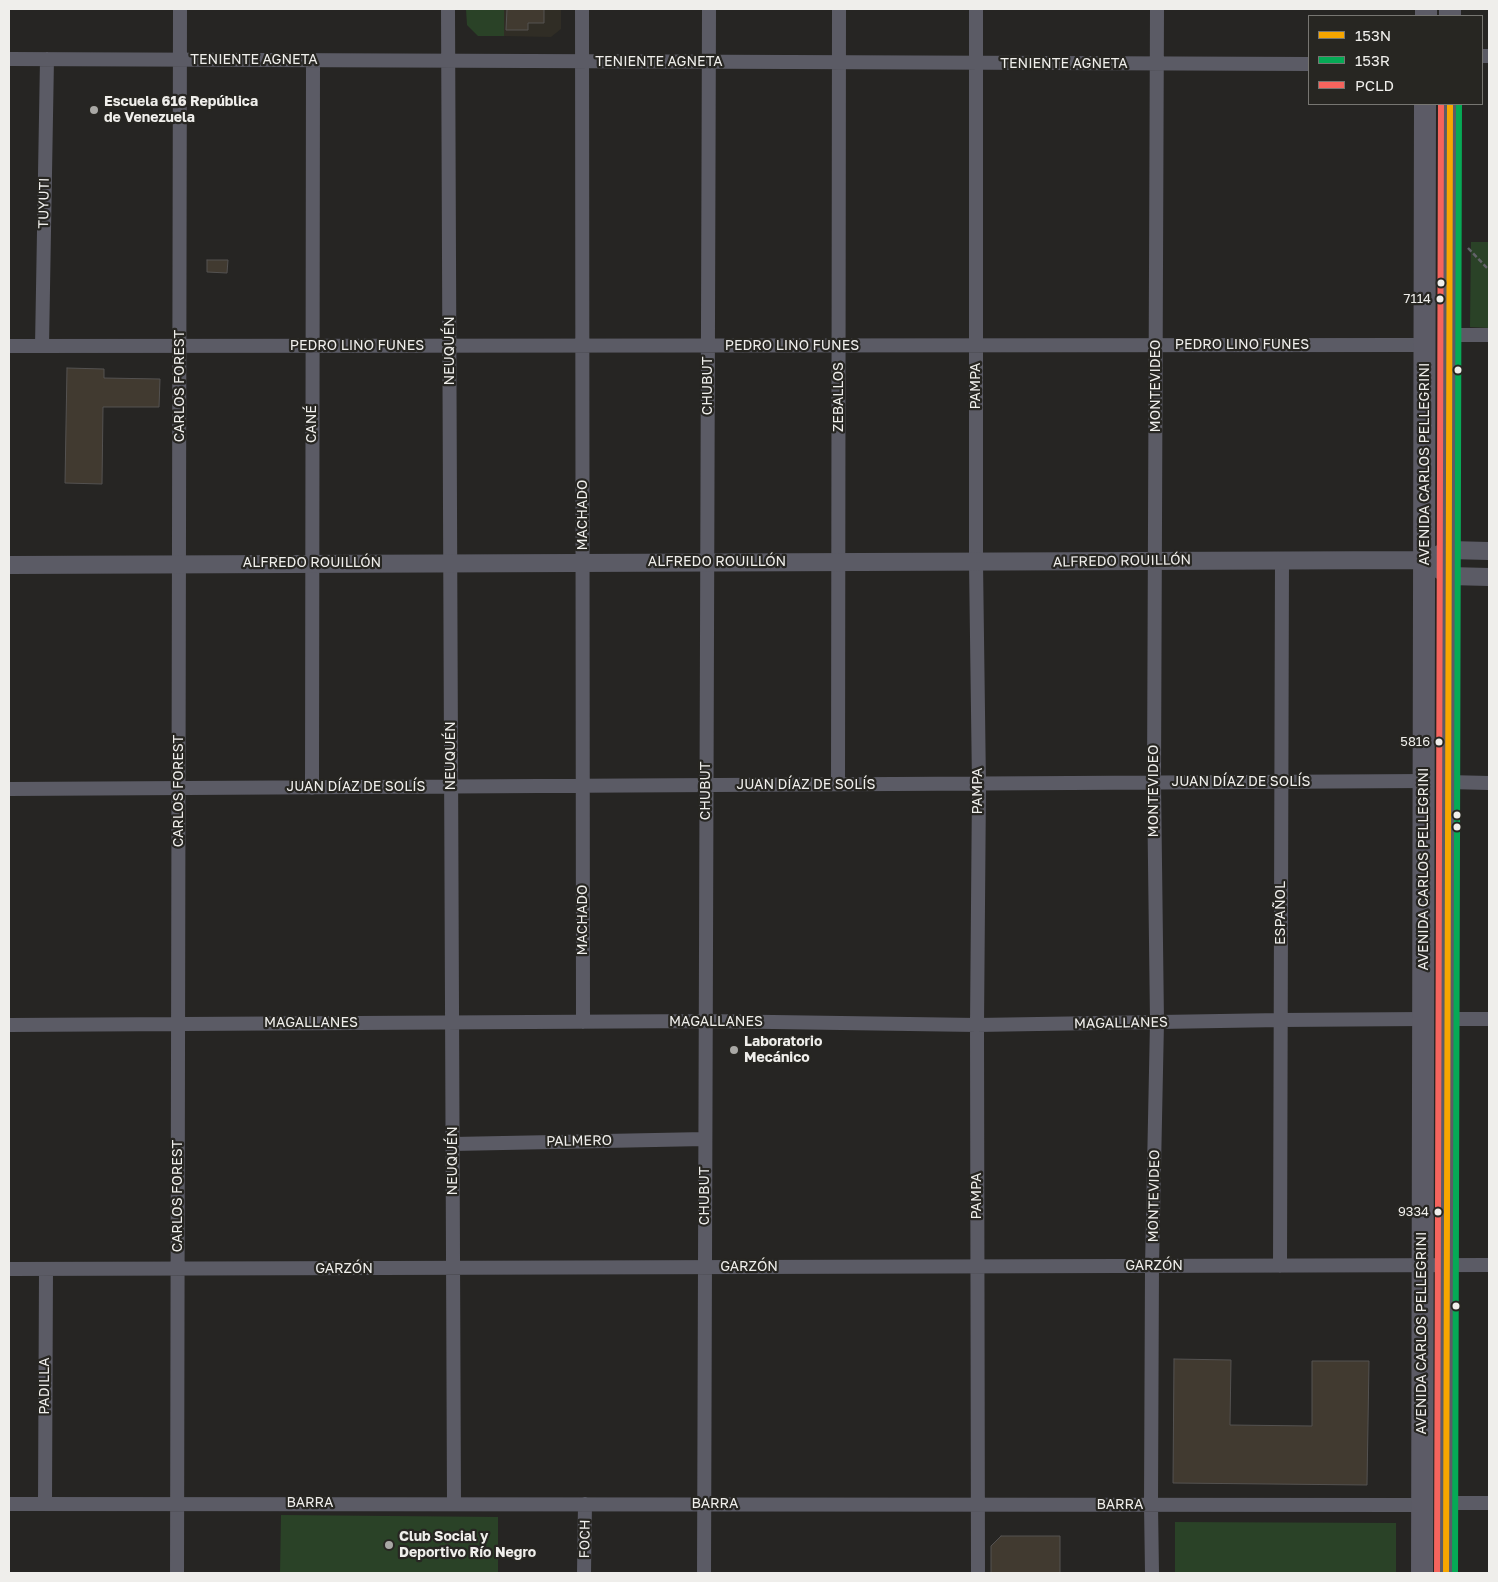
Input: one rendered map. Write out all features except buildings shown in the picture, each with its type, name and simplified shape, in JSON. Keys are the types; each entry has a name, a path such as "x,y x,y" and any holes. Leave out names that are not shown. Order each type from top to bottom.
{"main road":[{"name":"AVENIDA CARLOS PELLEGRINI","path":"1422,1573 1426,105"},
{"name":"AVENIDA CARLOS PELLEGRINI","path":"1446,1573 1450,105"}],"street":[{"name":"CARLOS FOREST","path":"177,1573 180,9"},
{"name":"NEUQUÉN","path":"448,9 454,1504"},
{"name":"MACHADO","path":"582,9 584,1022"},
{"name":"CHUBUT","path":"704,1573 709,9"},
{"name":"ZEBALLOS","path":"838,784 839,9"},
{"name":"PAMPA","path":"976,9 976,563 979,785 977,1025 978,1573"},
{"name":"MONTEVIDEO","path":"1152,1573 1152,1266 1157,1022 1154,782 1157,9"},
{"name":"TENIENTE AGNETA","path":"9,59 1308,64"},
{"name":"TUYUTI","path":"42,346 47,59"},
{"name":"CANÉ","path":"312,788 313,60"},
{"path":"1450,335 1489,335"},
{"name":"PEDRO LINO FUNES","path":"9,346 1425,344"},
{"path":"1425,560 1449,550 1489,551"},
{"name":"ESPAÑOL","path":"1280,1266 1282,560"},
{"path":"1425,560 1449,576 1489,577"},
{"name":"ALFREDO ROUILLÓN","path":"9,565 1425,560"},
{"name":"JUAN DÍAZ DE SOLÍS","path":"9,789 1424,781"},
{"path":"1448,782 1489,783"},
{"name":"MAGALLANES","path":"9,1025 705,1022 977,1025 1423,1019"},
{"path":"1448,1019 1489,1019"},
{"name":"PALMERO","path":"453,1144 705,1139"},
{"name":"GARZÓN","path":"9,1269 1489,1265"},
{"name":"PADILLA","path":"45,1503 46,1270"},
{"path":"1446,1503 1489,1503"},
{"name":"BARRA","path":"9,1504 1422,1505"},
{"name":"FOCH","path":"584,1573 585,1504"}],"path":[{"path":"1450,241 1464,245 1489,270"}],"shaded area":[{"path":"504,9 561,9 561,29 551,37 504,36"}],"green space":[{"path":"466,9 504,9 504,36 478,36 467,25"},
{"path":"1471,242 1489,242 1489,328 1470,327"},
{"name":"Club Social y Deportivo Río Negro","path":"281,1515 498,1517 498,1573 280,1573"},
{"path":"1175,1522 1396,1523 1396,1573 1175,1573"}],"transit line":[{"name":"PCLD","path":"1437,1573 1441,105"},
{"name":"153N","path":"1446,1573 1450,105"},
{"name":"153R","path":"1455,1573 1459,105"}],"place":[{"name":"Escuela 616 República de Venezuela","path":"94,110"},
{"name":"7114","path":"1440,299"},
{"name":"5816","path":"1439,742"},
{"name":"Laboratorio Mecánico","path":"734,1050"},
{"name":"9334","path":"1438,1212"},
{"name":"Club Social y Deportivo Río Negro","path":"389,1545"}]}
